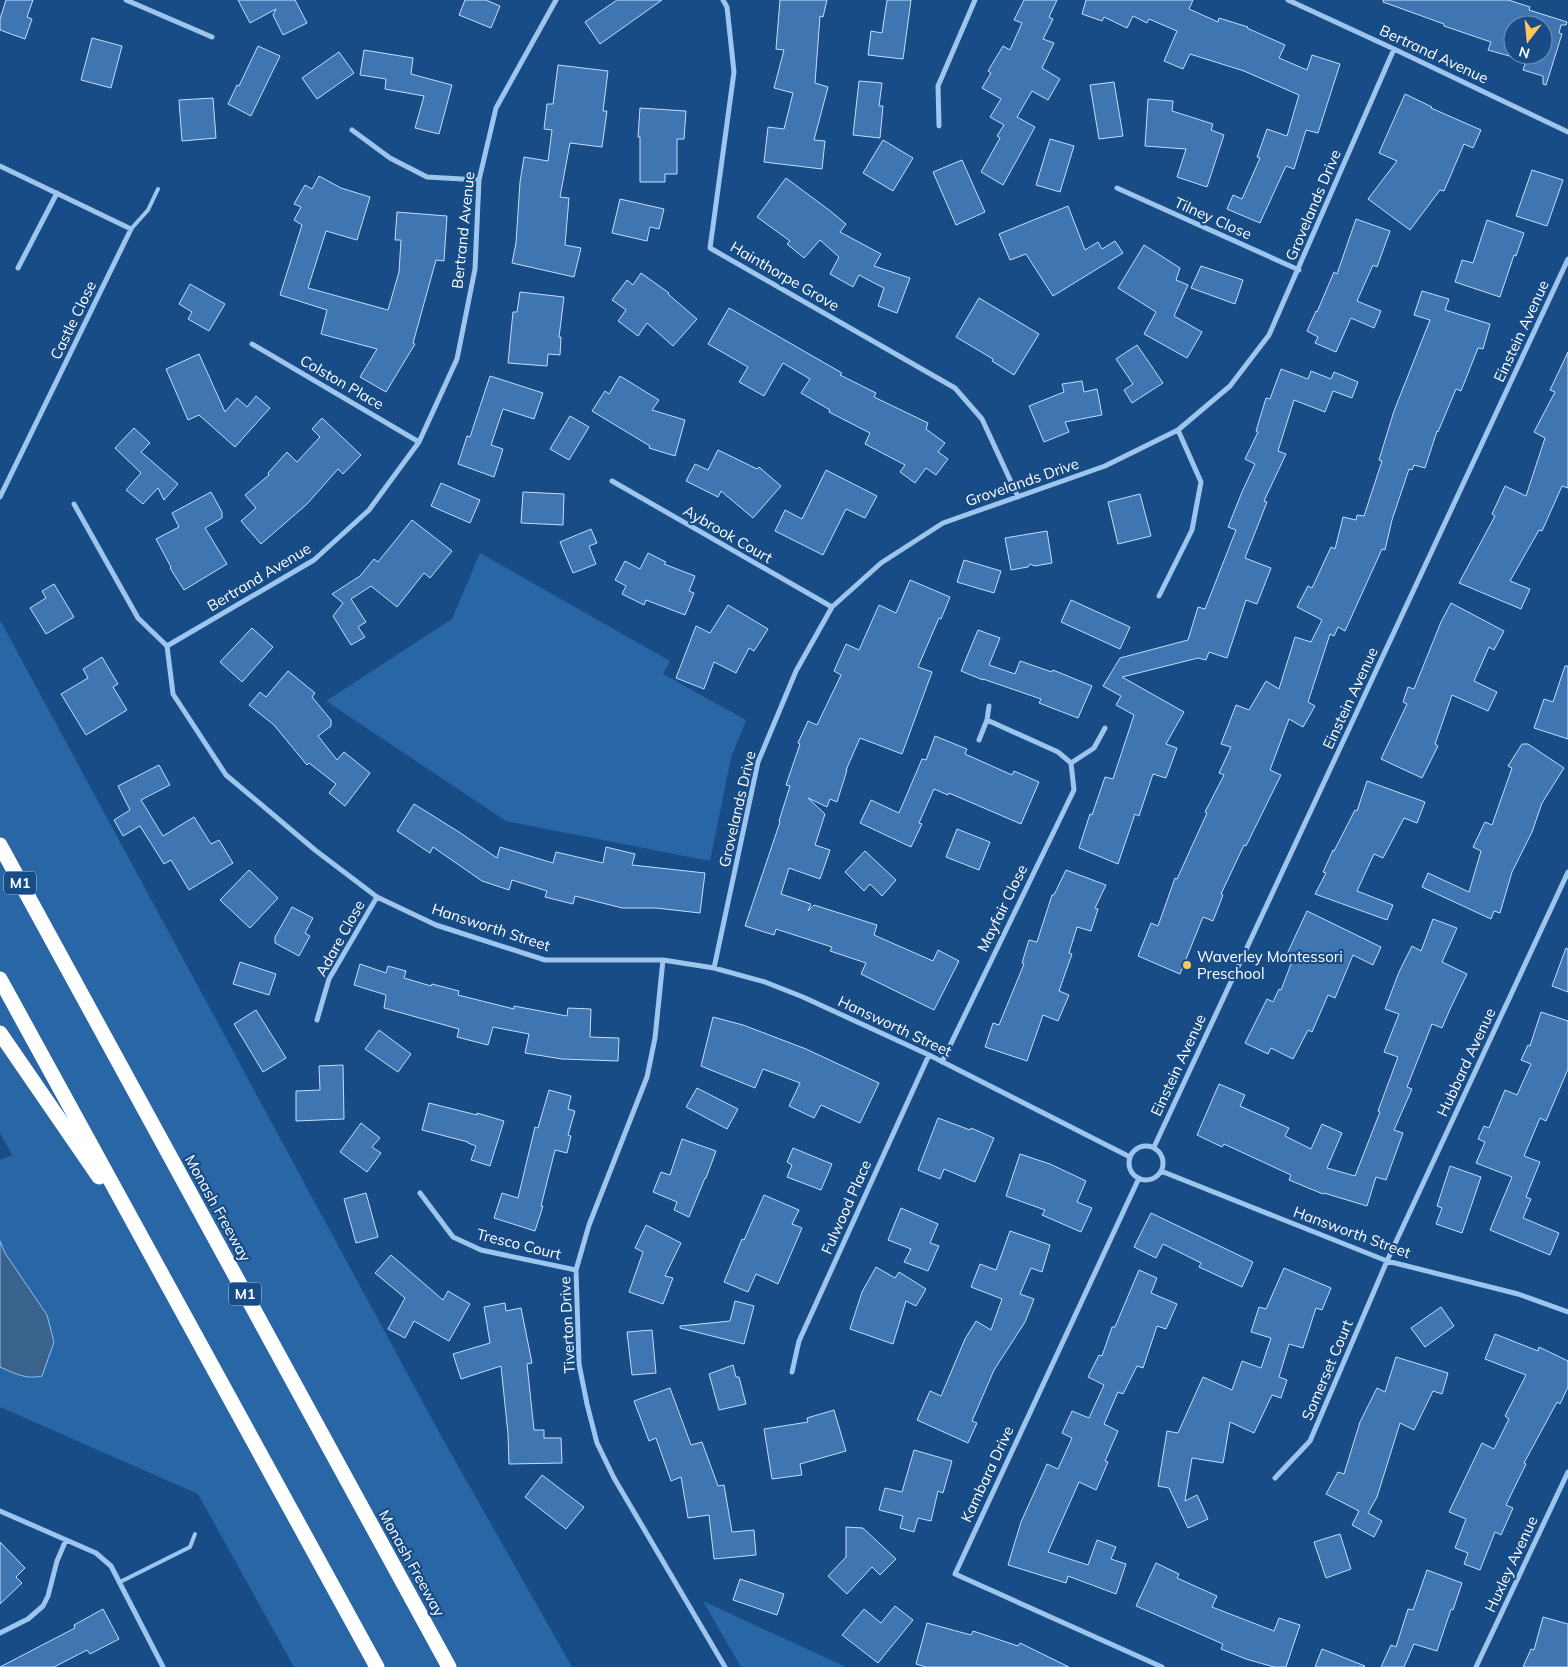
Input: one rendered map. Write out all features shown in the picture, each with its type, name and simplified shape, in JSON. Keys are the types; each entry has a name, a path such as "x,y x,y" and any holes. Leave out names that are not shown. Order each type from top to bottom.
{"highway":[{"name":"Monash Freeway","path":"0,845 449,1667"},
{"path":"0,979 377,1667"},
{"path":"0,1034 143,1239"}],"street":[{"path":"126,0 212,37"},
{"name":"Bertrand Avenue","path":"167,646 314,560 369,510 419,442 457,359 475,269 479,180 496,108 556,0"},
{"name":"Hainthorpe Grove","path":"723,0 727,7 734,72 710,248 955,388 982,419 1018,497"},
{"path":"939,126 938,86 975,0"},
{"name":"Bertrand Avenue","path":"1288,0 1568,132"},
{"name":"Grovelands Drive","path":"714,968 758,762 796,671 832,607 882,563 944,523 1104,466 1178,430 1230,386 1269,335 1394,49"},
{"path":"352,130 390,158 427,177 479,180"},
{"path":"0,166 131,229"},
{"name":"Tilney Close","path":"1117,188 1299,270"},
{"path":"18,268 57,193"},
{"name":"Castle Close","path":"0,497 131,229"},
{"name":"Einstein Avenue","path":"1154,1147 1568,259"},
{"name":"Colston Place","path":"252,344 419,442"},
{"path":"1159,596 1192,530 1200,482 1178,430"},
{"name":"Aybrook Court","path":"612,482 832,607"},
{"path":"74,504 138,618 167,646"},
{"name":"Hansworth Street","path":"167,646 173,694 226,775 315,850 377,897 436,925 545,960 663,960 714,968 765,982 804,997 929,1055 1130,1157"},
{"path":"979,740 990,706"},
{"path":"987,720 1058,752 1071,763 1094,748 1105,728"},
{"name":"Mayfair Close","path":"942,1062 1074,790 1071,763"},
{"name":"Hubbard Avenue","path":"1387,1262 1568,872"},
{"name":"Adare Close","path":"317,1020 329,980 377,897"},
{"name":"Tiverton Drive","path":"663,960 655,1038 648,1077 589,1225 576,1270 579,1364 597,1443 614,1478 725,1667"},
{"name":"Fulwood Place","path":"792,1372 799,1341 929,1055"},
{"path":"1143,1146 1154,1147 1162,1156 1161,1171 1152,1179 1139,1178 1130,1170 1130,1157 1133,1152 1143,1146"},
{"name":"Hansworth Street","path":"1161,1171 1387,1262 1518,1294 1568,1312"},
{"name":"Kambara Drive","path":"1139,1178 955,1574 1162,1667"},
{"name":"Tresco Court","path":"420,1193 453,1237 481,1250 576,1270"},
{"name":"Somerset Court","path":"1275,1478 1310,1441 1387,1262"},
{"name":"Huxley Avenue","path":"1476,1667 1568,1472"},
{"path":"0,1510 96,1553 111,1566 164,1667"},
{"path":"0,1632 28,1619 43,1606 48,1596 57,1561 66,1540"}],"lane":[{"path":"131,229 148,210 158,189"},
{"path":"120,1582 190,1547 195,1534"}],"shaded area":[{"path":"480,553 670,661 663,674 746,720 731,758 710,861 506,821 326,701 452,619"},
{"path":"0,620 440,1434 572,1667 294,1667 198,1494 0,1407 0,1160 12,1155 0,1133"},
{"path":"0,1241 5,1253 47,1315 54,1342 42,1376 31,1377 15,1374 0,1367"},
{"path":"703,1601 846,1667 741,1667"}],"building":[{"path":"6,0 33,0 27,17 32,19 25,39 0,30 0,19"},
{"path":"238,0 295,0 307,23 283,35 273,15 276,9 250,23"},
{"path":"465,0 486,0 500,6 491,28 459,15"},
{"path":"617,0 662,0 600,44 585,22"},
{"path":"780,0 827,0 823,17 820,16 815,83 828,87 814,140 825,141 822,169 764,162 768,127 784,129 793,93 774,88 784,50 776,49"},
{"path":"887,0 911,0 903,59 868,55 871,31 882,33"},
{"path":"1024,0 1057,0 1049,17 1053,19 1043,39 1054,43 1042,68 1060,79 1048,100 1032,91 1017,117 1035,127 1003,185 981,172 1000,138 997,136 1004,125 990,117 1001,99 982,88 991,73 988,71 1003,46 1010,50 1022,23 1014,20"},
{"path":"1086,0 1193,0 1189,9 1218,22 1219,18 1248,27 1285,45 1279,58 1307,70 1312,55 1340,64 1318,133 1306,130 1294,169 1286,166 1260,223 1227,209 1233,195 1242,199 1260,158 1257,157 1267,129 1287,136 1299,95 1244,71 1190,54 1183,69 1164,61 1177,31 1149,19 1147,23 1133,16 1127,28 1104,17 1102,21 1082,14"},
{"path":"1383,0 1508,0 1530,7 1529,10 1545,15 1503,15 1503,54 1488,50 1491,42 1383,2"},
{"path":"1553,18 1567,22 1566,25 1561,25 1559,33 1562,34 1553,63"},
{"path":"92,38 122,46 111,88 81,80"},
{"path":"258,46 280,56 251,116 228,104 237,85 239,86"},
{"path":"364,50 413,58 411,74 452,85 439,134 415,128 424,96 385,89 386,79 360,75"},
{"path":"339,52 354,73 317,99 302,78"},
{"path":"558,65 608,71 603,111 607,111 602,147 570,143 560,197 569,198 565,245 581,248 574,277 512,263 516,243 520,182 524,157 548,161 552,130 544,129 547,104 553,104"},
{"path":"1525,65 1552,65 1546,85 1543,84 1543,76 1523,70"},
{"path":"859,81 882,83 879,106 883,106 880,138 853,135"},
{"path":"1114,82 1123,136 1099,139 1090,85"},
{"path":"1405,94 1431,108 1481,130 1473,148 1464,144 1444,191 1440,190 1410,230 1368,199 1397,161 1379,153"},
{"path":"213,98 216,138 182,141 179,100"},
{"path":"1148,99 1173,101 1172,111 1213,124 1211,130 1224,135 1207,187 1177,177 1186,149 1145,146"},
{"path":"640,108 686,111 684,139 677,139 677,174 665,174 665,182 640,182 640,137 638,137"},
{"path":"1050,139 1074,146 1060,192 1036,185"},
{"path":"883,140 913,158 893,191 863,173"},
{"path":"962,160 985,212 956,225 933,172"},
{"path":"1532,170 1563,180 1547,226 1516,216"},
{"path":"319,176 341,188 370,197 357,240 326,231 308,288 388,310 399,272 401,240 395,240 397,212 447,216 444,261 436,260 413,343 415,344 386,392 360,377 377,349 321,334 327,310 280,295 302,225 294,220 301,207 294,204 305,185 312,189"},
{"path":"786,178 846,224 840,232 881,254 874,266 910,278 897,313 878,306 884,288 859,275 853,287 830,274 839,257 820,240 804,258 787,244 790,241 757,217"},
{"path":"620,199 664,209 659,229 650,227 647,241 612,233"},
{"path":"1068,206 1085,250 1098,242 1102,249 1115,241 1123,253 1053,296 1026,254 1010,260 999,234"},
{"path":"1356,219 1390,231 1377,267 1373,265 1357,301 1381,311 1374,328 1351,318 1336,352 1315,343 1318,337 1307,331 1334,272 1337,274"},
{"path":"1487,220 1524,233 1516,256 1514,255 1500,297 1455,282 1462,260 1473,263"},
{"path":"1144,245 1180,268 1176,280 1188,285 1174,316 1202,332 1187,358 1144,334 1156,312 1118,288"},
{"path":"1201,266 1243,280 1235,304 1191,288"},
{"path":"641,273 669,293 697,319 673,346 647,323 638,336 618,321 626,310 612,300 627,280 633,285"},
{"path":"190,284 225,304 209,331 188,319 192,312 179,304"},
{"path":"1422,291 1449,299 1445,310 1490,324 1483,349 1478,348 1461,391 1456,389 1437,431 1425,468 1414,465 1412,470 1409,469 1392,520 1385,550 1382,549 1345,631 1338,627 1334,636 1330,634 1308,702 1315,706 1303,727 1289,719 1270,770 1281,775 1246,846 1244,845 1221,894 1223,895 1213,921 1203,917 1180,974 1138,956 1151,923 1158,926 1175,878 1177,879 1207,813 1205,812 1224,775 1219,773 1231,747 1221,744 1236,705 1249,710 1266,681 1279,689 1295,637 1311,642 1322,620 1297,607 1308,586 1312,588 1331,547 1335,549 1343,517 1356,520 1357,515 1364,516 1382,461 1379,460 1394,411 1430,320 1414,315"},
{"path":"520,292 564,297 559,337 561,337 560,355 548,354 547,366 508,363 513,312 517,312"},
{"path":"979,298 1039,334 1014,375 992,361 993,359 956,337"},
{"path":"729,308 842,373 840,375 876,393 874,397 928,423 926,429 945,443 938,452 948,459 936,475 926,468 915,483 900,472 905,465 865,444 870,433 829,412 830,410 801,393 810,379 783,363 764,396 739,382 748,367 708,344"},
{"path":"1137,345 1163,383 1132,403 1124,390 1133,384 1116,359"},
{"path":"1568,352 1568,488 1562,486 1542,531 1539,530 1510,581 1530,589 1521,609 1459,583 1495,516 1492,514 1505,486 1526,496 1545,438 1534,432 1555,392 1550,390"},
{"path":"199,354 225,412 237,398 247,407 256,396 270,408 235,447 199,415 188,420 166,369"},
{"path":"1281,369 1308,379 1311,371 1331,379 1334,372 1358,382 1352,398 1333,391 1325,412 1294,400 1278,451 1286,454 1264,501 1267,502 1245,558 1271,568 1257,604 1246,600 1227,658 1209,652 1206,660 1198,658 1122,677 1184,712 1166,744 1177,748 1166,778 1153,774 1139,816 1135,814 1118,864 1079,848 1105,777 1113,779 1134,715 1116,705 1121,696 1103,686 1120,658 1188,640 1198,607 1205,609 1236,530 1228,527 1255,464 1245,459 1258,432 1256,431 1266,398 1270,399"},
{"path":"490,376 543,393 534,419 503,409 491,445 503,449 494,477 458,464 467,436 470,437"},
{"path":"620,376 659,400 652,410 685,420 675,456 649,448 650,446 592,411 605,391 609,394"},
{"path":"1082,381 1084,392 1097,389 1102,415 1065,422 1069,432 1044,442 1029,406 1064,392 1062,384"},
{"path":"570,416 589,427 569,460 550,449"},
{"path":"322,418 361,455 343,474 338,469 307,504 261,544 241,521 256,508 245,495 269,475 268,473 287,452 297,462 320,437 312,429"},
{"path":"134,428 150,443 141,452 178,484 164,500 158,488 143,504 126,490 141,473 115,448"},
{"path":"718,450 757,469 759,467 781,486 753,518 721,491 718,497 686,481 695,464 708,470"},
{"path":"826,470 877,496 865,518 846,509 823,555 775,531 785,510 802,519"},
{"path":"441,483 480,500 470,523 431,506"},
{"path":"211,492 222,512 222,518 205,528 227,564 184,590 170,568 156,539 179,527 172,513"},
{"path":"523,492 564,494 563,525 521,523"},
{"path":"1140,494 1151,536 1118,544 1108,502"},
{"path":"412,520 452,551 430,578 424,573 397,607 371,586 351,599 366,622 358,627 365,637 351,645 333,616 343,603 332,594 360,576 374,559 378,562"},
{"path":"591,529 597,543 589,546 596,564 573,573 560,542"},
{"path":"1047,531 1052,563 1035,566 1030,564 1028,567 1011,570 1005,538"},
{"path":"648,553 666,562 664,564 695,576 689,591 694,593 685,615 646,600 644,605 622,594 626,586 615,580 625,561 640,569"},
{"path":"964,560 1001,571 994,593 957,582"},
{"path":"910,580 950,597 918,667 932,672 902,754 860,738 846,770 837,802 830,799 827,807 808,798 825,814 815,845 830,850 820,879 789,868 781,894 811,904 808,911 814,905 877,925 874,935 933,961 938,950 959,961 934,1010 861,974 866,963 830,951 832,947 776,929 774,935 745,926 780,822 790,786 786,785 800,744 798,743 808,721 817,725 841,675 834,671 846,644 859,650 879,605 896,613"},
{"path":"54,584 74,617 46,634 30,608 46,598 42,591"},
{"path":"1071,600 1130,627 1120,649 1061,622"},
{"path":"1451,603 1504,631 1494,650 1489,647 1474,681 1497,692 1488,711 1452,695 1435,744 1438,746 1422,778 1381,759 1407,704 1403,702 1408,687 1414,689 1441,622"},
{"path":"728,605 768,629 754,651 749,648 736,673 714,662 704,689 676,678 696,626 710,633"},
{"path":"252,628 273,647 242,682 220,662"},
{"path":"978,630 1000,638 989,665 1015,674 1020,661 1052,672 1053,670 1092,686 1078,718 1039,703 1041,699 961,671"},
{"path":"102,657 118,684 113,687 127,710 86,735 61,694 88,678 83,669"},
{"path":"1565,666 1568,666 1568,739 1534,728 1544,699 1553,702"},
{"path":"288,671 315,693 312,697 331,720 331,726 318,736 337,760 344,752 370,773 345,806 329,793 336,784 309,763 307,765 274,725 249,705 260,692 266,697"},
{"path":"935,736 967,749 965,754 1012,775 1014,771 1039,782 1021,824 949,793 948,795 934,789 919,823 922,824 911,847 860,823 871,800 899,813 922,759 926,760"},
{"path":"1522,744 1528,744 1564,768 1542,803 1532,832 1512,872 1500,913 1494,911 1491,919 1422,887 1428,873 1469,892 1481,851 1473,847 1485,822 1492,825 1512,768 1508,766"},
{"path":"159,765 170,785 141,800 163,836 194,817 211,844 219,840 233,863 189,890 171,860 164,864 140,826 123,836 114,820 130,810 118,786"},
{"path":"1367,781 1425,802 1417,823 1404,818 1383,858 1374,854 1357,891 1393,905 1387,920 1315,894 1326,873 1323,872 1333,850 1355,810 1357,811"},
{"path":"414,804 497,858 500,847 553,863 556,852 603,863 606,847 635,854 632,865 705,873 700,913 656,908 622,908 575,896 573,904 545,897 547,891 512,880 509,890 482,881 433,847 430,853 397,831"},
{"path":"957,829 990,842 979,870 946,857"},
{"path":"865,851 896,880 882,896 870,884 864,891 845,872"},
{"path":"249,870 278,898 250,928 220,900"},
{"path":"1066,870 1106,885 1095,908 1098,909 1091,931 1077,927 1069,953 1072,954 1059,991 1069,995 1058,1021 1043,1015 1027,1061 985,1047 993,1023 999,1025 1024,964 1022,963 1029,940 1037,942 1052,895 1054,895"},
{"path":"292,907 313,918 305,933 310,936 299,956 275,943 275,937"},
{"path":"1307,911 1381,947 1373,965 1353,955 1335,998 1328,995 1312,1032 1308,1030 1293,1059 1271,1048 1268,1054 1245,1043 1267,999 1273,1002 1279,989 1281,990 1294,956 1287,954"},
{"path":"1433,919 1457,928 1442,962 1467,974 1442,1028 1432,1024 1407,1087 1412,1089 1394,1130 1403,1133 1386,1180 1376,1177 1367,1206 1323,1194 1289,1180 1291,1175 1224,1144 1222,1147 1197,1135 1219,1084 1245,1095 1240,1106 1289,1128 1285,1136 1311,1149 1322,1124 1342,1133 1327,1168 1355,1176 1380,1112 1378,1111 1398,1057 1384,1052 1399,1014 1385,1009 1399,972 1412,946 1421,951"},
{"path":"1566,948 1568,949 1568,992 1552,986"},
{"path":"240,962 276,974 269,995 233,984"},
{"path":"360,964 386,973 388,966 406,971 404,978 431,986 432,984 459,991 458,995 514,1009 514,1006 567,1016 568,1008 591,1009 590,1037 619,1038 618,1061 562,1059 525,1053 529,1034 493,1027 488,1045 457,1037 459,1029 384,1008 386,995 354,985"},
{"path":"256,1010 286,1058 263,1072 234,1024"},
{"path":"1541,1012 1568,1021 1568,1069 1546,1121 1540,1118 1524,1156 1540,1162 1526,1197 1531,1199 1523,1218 1559,1233 1550,1255 1490,1230 1512,1177 1476,1163 1485,1142 1478,1139 1484,1126 1489,1128 1505,1090 1517,1095 1531,1064 1521,1060 1528,1045 1530,1046"},
{"path":"713,1017 743,1025 806,1049 879,1083 860,1123 821,1105 814,1118 789,1106 800,1083 763,1069 755,1088 701,1066"},
{"path":"379,1030 411,1054 398,1072 365,1049"},
{"path":"343,1065 344,1119 296,1121 296,1091 320,1090 319,1066"},
{"path":"697,1088 738,1109 727,1129 686,1107"},
{"path":"549,1090 571,1096 568,1109 575,1111 568,1135 571,1136 567,1153 555,1150 541,1206 543,1206 535,1231 494,1218 502,1193 518,1198 535,1127 538,1128"},
{"path":"429,1103 504,1121 490,1166 471,1160 476,1146 468,1142 422,1130"},
{"path":"938,1118 970,1130 971,1128 994,1138 975,1182 944,1169 940,1179 918,1170"},
{"path":"361,1123 380,1138 372,1147 381,1153 367,1172 340,1152"},
{"path":"682,1139 716,1151 689,1217 674,1210 677,1202 653,1192 661,1172 670,1175"},
{"path":"793,1148 832,1164 821,1190 787,1177 792,1165 787,1162"},
{"path":"1020,1154 1050,1164 1086,1181 1077,1202 1092,1208 1081,1232 1042,1215 1045,1210 1006,1196"},
{"path":"1450,1166 1481,1177 1462,1233 1436,1224 1442,1208 1437,1206"},
{"path":"366,1193 378,1237 356,1243 344,1199"},
{"path":"764,1195 799,1210 792,1224 802,1228 778,1284 756,1274 748,1292 724,1282 742,1239 744,1240"},
{"path":"901,1208 938,1224 930,1243 939,1246 928,1271 904,1262 911,1249 888,1240"},
{"path":"1151,1213 1253,1262 1242,1287 1199,1267 1201,1263 1163,1244 1156,1258 1134,1247"},
{"path":"646,1225 681,1243 665,1276 673,1278 663,1304 629,1292 643,1252 635,1248"},
{"path":"1010,1231 1050,1245 1042,1272 1031,1268 1020,1294 1034,1299 1025,1322 994,1370 972,1421 977,1423 968,1443 917,1420 930,1391 941,1396 965,1339 976,1321 991,1330 1002,1299 971,1287 980,1264 996,1270"},
{"path":"391,1255 443,1300 448,1291 470,1304 449,1341 414,1321 405,1338 388,1329 405,1298 375,1273"},
{"path":"876,1267 895,1278 899,1272 926,1289 916,1306 906,1301 893,1344 850,1329 862,1292"},
{"path":"1284,1268 1331,1288 1322,1310 1316,1308 1303,1348 1289,1344 1279,1377 1287,1380 1281,1398 1272,1395 1254,1433 1230,1422 1223,1463 1192,1458 1185,1501 1197,1495 1208,1519 1188,1528 1169,1488 1158,1486 1167,1431 1178,1433 1203,1377 1232,1390 1242,1361 1261,1368 1271,1338 1251,1332 1259,1307 1266,1309"},
{"path":"1139,1270 1157,1278 1151,1293 1177,1304 1166,1329 1157,1326 1143,1368 1137,1366 1123,1394 1118,1392 1104,1424 1118,1431 1105,1461 1108,1462 1096,1490 1079,1482 1048,1552 1088,1565 1097,1540 1116,1547 1111,1559 1126,1564 1116,1594 1068,1576 1066,1583 1008,1565 1021,1522 1047,1464 1058,1469 1072,1438 1062,1433 1072,1411 1089,1418 1104,1385 1088,1377 1099,1355 1102,1356 1112,1327 1115,1327"},
{"path":"735,1301 754,1306 744,1344 680,1328 680,1326 730,1321"},
{"path":"505,1303 506,1311 521,1308 532,1363 527,1364 534,1430 544,1430 544,1438 561,1438 562,1463 509,1464 501,1366 461,1379 453,1354 490,1343 484,1307"},
{"path":"1441,1307 1454,1326 1425,1347 1411,1328"},
{"path":"652,1330 656,1373 632,1375 627,1332"},
{"path":"1495,1334 1538,1351 1539,1347 1568,1361 1568,1387 1560,1404 1557,1402 1524,1463 1526,1464 1506,1505 1513,1508 1501,1535 1495,1532 1480,1570 1464,1564 1468,1553 1455,1548 1466,1519 1449,1512 1482,1443 1494,1449 1509,1419 1505,1416 1526,1375 1485,1359"},
{"path":"1396,1357 1448,1373 1442,1394 1433,1391 1414,1430 1400,1423 1377,1497 1368,1513 1382,1521 1374,1537 1352,1525 1359,1511 1326,1494 1338,1472 1344,1474 1360,1422 1377,1388 1385,1392"},
{"path":"733,1365 736,1377 739,1377 746,1404 719,1410 709,1374"},
{"path":"670,1388 691,1445 702,1442 718,1486 724,1485 732,1532 754,1530 756,1555 714,1559 709,1515 688,1518 681,1477 671,1481 656,1438 649,1441 634,1401"},
{"path":"834,1410 846,1451 800,1464 802,1475 772,1479 764,1429 808,1422 807,1418"},
{"path":"914,1450 952,1461 943,1493 938,1491 931,1521 918,1518 914,1532 900,1528 903,1516 879,1510 885,1488 902,1492"},
{"path":"542,1475 584,1507 566,1529 525,1497"},
{"path":"846,1527 863,1528 896,1559 880,1575 872,1567 847,1594 828,1576 846,1557"},
{"path":"1340,1534 1351,1569 1326,1578 1314,1542"},
{"path":"0,1542 25,1568 16,1577 22,1583 0,1604"},
{"path":"1156,1563 1179,1574 1177,1578 1217,1596 1212,1607 1274,1631 1279,1618 1300,1625 1286,1667 1274,1667 1221,1649 1223,1644 1136,1606"},
{"path":"1427,1570 1462,1583 1437,1651 1414,1644 1404,1667 1381,1667 1391,1645 1396,1647 1408,1609 1413,1610"},
{"path":"740,1579 784,1594 777,1615 733,1600"},
{"path":"895,1606 913,1620 878,1663 842,1635 864,1609 881,1623"},
{"path":"103,1609 119,1639 90,1654 87,1650 54,1667 0,1667 75,1628 74,1625"},
{"path":"1543,1617 1568,1624 1568,1667 1523,1667 1531,1649 1534,1650"},
{"path":"927,1623 971,1635 973,1631 1018,1646 1020,1643 1069,1667 926,1667 916,1664"},
{"path":"1322,1649 1365,1666 1315,1667"}],"place":[{"name":"Waverley Montessori Preschool","path":"1187,965"}]}
